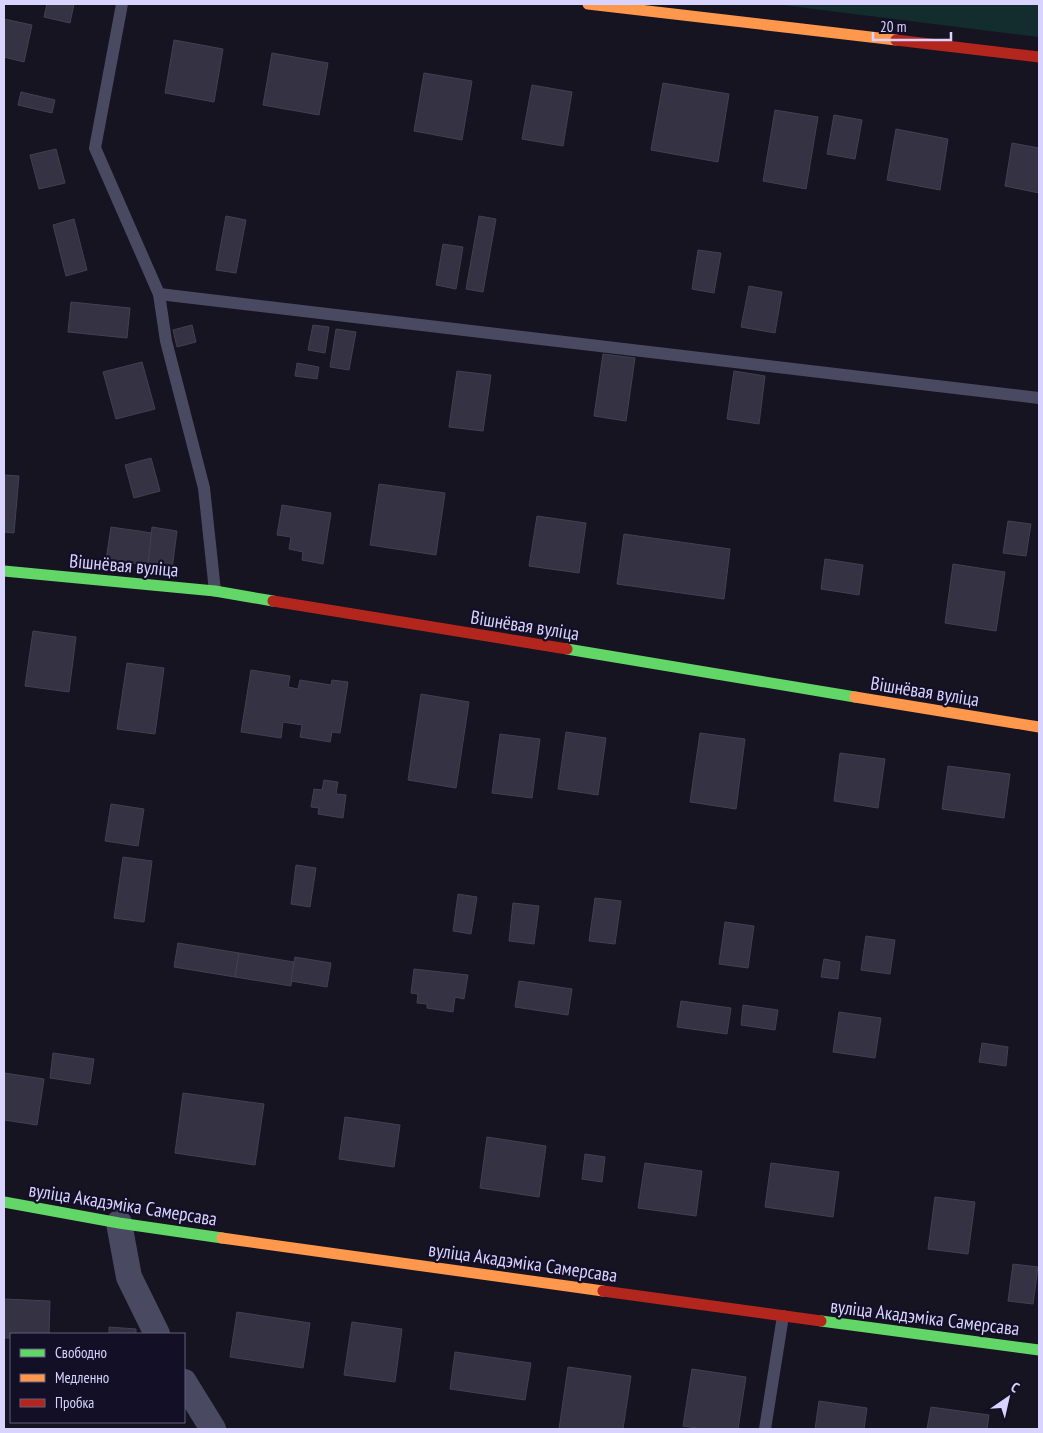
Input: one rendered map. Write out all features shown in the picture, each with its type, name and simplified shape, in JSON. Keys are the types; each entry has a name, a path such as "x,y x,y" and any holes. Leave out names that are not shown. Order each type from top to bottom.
{"street":[{"path":"588,4 1039,57"},
{"name":"Вішнёвая вуліца","path":"4,572 215,591 1039,727"},
{"name":"вуліца Акадэміка Самерсава","path":"4,1202 119,1223 1039,1350"},
{"path":"119,1223 129,1277 157,1333"},
{"path":"185,1384 213,1429"}],"lane":[{"path":"122,4 96,148 159,294 166,341 204,488 215,591"},
{"path":"159,294 1039,398"},
{"path":"765,1429 783,1316"}],"green space":[{"path":"774,4 1039,4 1039,37"}],"building":[{"path":"47,4 74,4 70,23 44,17"},
{"path":"4,19 32,25 24,62 4,57"},
{"path":"174,40 223,49 214,102 165,93"},
{"path":"272,53 328,63 319,115 263,105"},
{"path":"424,73 472,81 462,140 414,131"},
{"path":"663,83 729,94 718,162 651,150"},
{"path":"532,85 572,92 563,146 522,139"},
{"path":"21,92 55,100 52,113 18,105"},
{"path":"775,110 818,117 806,189 763,181"},
{"path":"834,115 862,120 855,159 827,154"},
{"path":"896,129 948,139 940,190 887,180"},
{"path":"1012,143 1039,148 1039,193 1005,186"},
{"path":"56,149 65,183 39,189 30,155"},
{"path":"226,216 246,220 236,273 216,270"},
{"path":"479,216 496,219 483,292 466,289"},
{"path":"74,219 87,270 66,276 53,225"},
{"path":"443,244 463,247 456,289 436,285"},
{"path":"698,250 721,253 714,293 692,289"},
{"path":"749,286 782,292 775,333 741,327"},
{"path":"71,302 130,308 127,338 68,332"},
{"path":"192,325 196,342 177,347 173,330"},
{"path":"313,325 329,327 325,353 308,350"},
{"path":"336,329 356,332 349,370 330,367"},
{"path":"603,354 635,358 626,421 594,416"},
{"path":"142,362 155,409 116,419 103,372"},
{"path":"297,363 319,367 317,379 295,376"},
{"path":"457,371 491,375 483,431 449,427"},
{"path":"734,371 765,376 759,424 727,419"},
{"path":"151,458 160,491 134,498 125,465"},
{"path":"4,475 19,476 14,533 4,532"},
{"path":"379,484 445,493 436,555 370,545"},
{"path":"282,505 331,513 323,564 302,560 303,552 289,549 291,537 277,535"},
{"path":"537,516 586,523 579,573 529,566"},
{"path":"1008,521 1031,524 1026,556 1003,553"},
{"path":"111,527 152,533 148,565 106,560"},
{"path":"152,527 177,531 172,569 148,565"},
{"path":"624,534 730,549 724,599 617,584"},
{"path":"825,559 863,565 859,595 821,589"},
{"path":"953,564 1005,572 996,631 945,623"},
{"path":"33,631 76,637 69,692 25,686"},
{"path":"127,663 164,668 155,734 117,729"},
{"path":"251,670 290,676 288,687 298,689 300,680 331,685 332,680 348,682 340,733 332,732 330,742 300,737 302,725 283,722 281,738 241,732"},
{"path":"421,694 469,702 456,788 408,780"},
{"path":"566,732 606,738 598,795 558,789"},
{"path":"700,733 745,739 736,809 690,802"},
{"path":"500,734 540,739 532,798 492,793"},
{"path":"840,753 885,759 878,808 834,801"},
{"path":"948,766 1010,774 1004,818 942,809"},
{"path":"324,780 338,782 336,794 346,795 343,818 318,814 319,808 311,807 314,789 322,790"},
{"path":"111,804 144,809 138,846 105,841"},
{"path":"123,857 152,861 144,922 114,918"},
{"path":"296,865 316,868 310,907 291,904"},
{"path":"458,894 477,897 471,934 453,931"},
{"path":"595,898 621,901 615,944 589,941"},
{"path":"513,903 539,906 534,944 509,941"},
{"path":"725,922 754,926 748,968 719,964"},
{"path":"866,936 895,940 890,974 861,970"},
{"path":"178,943 239,953 235,977 174,967"},
{"path":"239,953 294,962 291,986 235,977"},
{"path":"295,957 331,963 327,987 291,981"},
{"path":"824,959 840,962 838,979 821,977"},
{"path":"414,969 468,975 464,999 455,997 453,1012 427,1008 427,1004 417,1003 418,994 411,993"},
{"path":"519,981 572,989 568,1015 515,1007"},
{"path":"681,1001 731,1008 727,1034 677,1027"},
{"path":"743,1005 778,1010 775,1030 741,1025"},
{"path":"839,1012 881,1018 875,1058 833,1052"},
{"path":"982,1043 1008,1047 1006,1066 979,1062"},
{"path":"53,1053 94,1059 90,1084 50,1078"},
{"path":"4,1073 44,1079 37,1125 4,1120"},
{"path":"183,1093 264,1104 255,1165 175,1153"},
{"path":"345,1117 400,1125 394,1167 339,1159"},
{"path":"487,1137 546,1146 539,1197 480,1188"},
{"path":"585,1154 605,1157 602,1182 582,1179"},
{"path":"645,1163 702,1171 696,1216 638,1208"},
{"path":"771,1163 839,1172 833,1217 765,1207"},
{"path":"935,1197 975,1202 968,1254 928,1249"},
{"path":"1013,1264 1038,1267 1033,1304 1008,1301"},
{"path":"4,1299 50,1301 49,1333 10,1333 10,1338 4,1338"},
{"path":"237,1312 310,1323 303,1368 230,1357"},
{"path":"352,1322 402,1329 395,1382 344,1375"},
{"path":"109,1327 136,1329 136,1333 109,1333"},
{"path":"455,1352 531,1363 525,1400 450,1389"},
{"path":"568,1367 631,1376 623,1429 559,1429"},
{"path":"692,1369 746,1377 738,1429 703,1429 683,1426"},
{"path":"819,1401 867,1408 864,1429 815,1429"},
{"path":"931,1407 989,1415 987,1429 927,1429"}],"traffic: fast":[{"path":"4,571 215,591 273,601"},
{"path":"567,649 855,697"},
{"path":"4,1202 119,1223 222,1238"},
{"path":"821,1321 1039,1350"}],"traffic: slow":[{"path":"588,4 896,40"},
{"path":"855,697 1039,727"},
{"path":"222,1238 603,1291"}],"traffic: jam":[{"path":"896,40 1039,57"},
{"path":"273,601 567,649"},
{"path":"603,1291 821,1321"}]}
